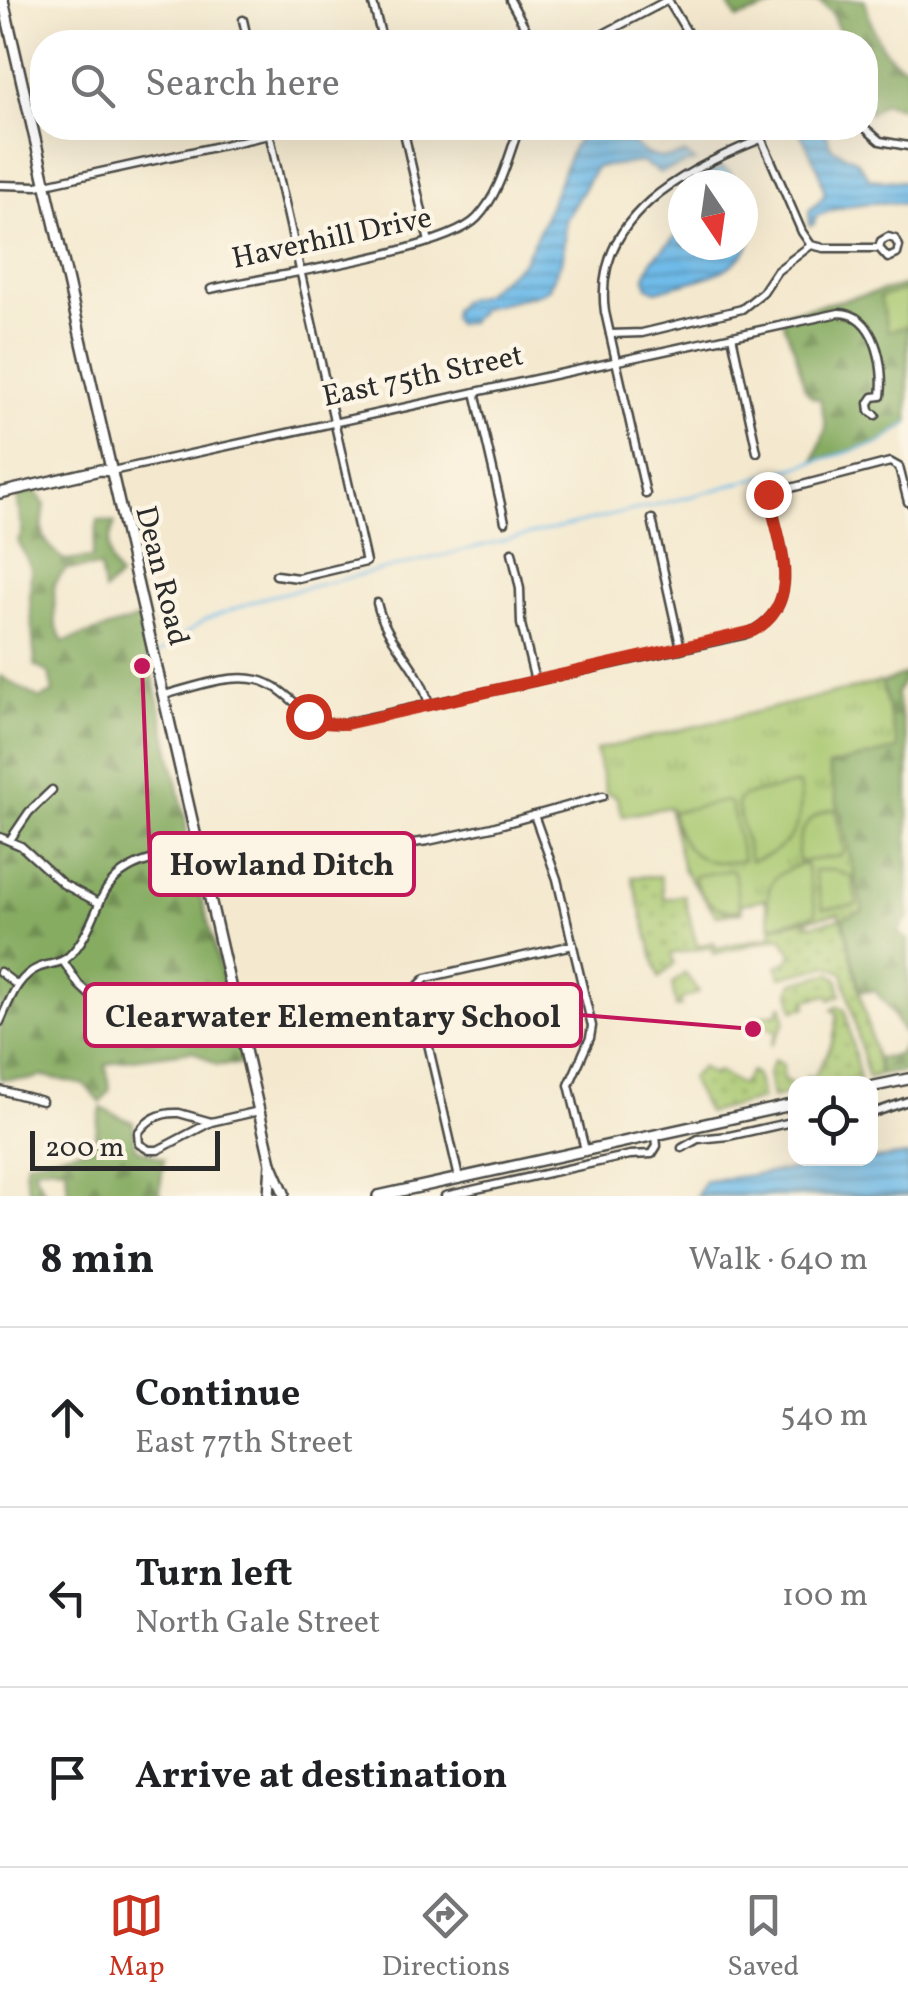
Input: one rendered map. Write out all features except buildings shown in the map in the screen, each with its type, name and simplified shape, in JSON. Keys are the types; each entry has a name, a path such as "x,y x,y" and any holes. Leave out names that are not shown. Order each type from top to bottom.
{"street":[{"name":"Dean Road","path":"3,0 30,116"},
{"path":"372,0 380,30"},
{"path":"510,0 526,30"},
{"path":"611,30 668,0 685,30"},
{"path":"243,20 245,30"},
{"path":"878,138 908,146"},
{"name":"Dean Road","path":"36,140 271,1164 287,1195"},
{"path":"0,184 46,184 230,140"},
{"path":"270,140 366,562 298,578 276,574"},
{"path":"406,140 430,242"},
{"name":"Haverhill Drive","path":"211,289 430,242 463,230 486,207 514,140"},
{"path":"646,494 604,306 610,253 624,228 680,176 757,140"},
{"path":"762,140 811,245 879,248"},
{"path":"610,334 642,333 742,309 764,292 777,271 811,245"},
{"name":"East 75th Street","path":"0,492 839,313 857,316 868,327 882,379 881,396 869,402 876,415"},
{"path":"732,336 757,452"},
{"path":"475,392 506,522"},
{"path":"164,695 231,679 255,680 275,688 313,719 330,724 753,631 765,624 784,594 785,572 768,494 890,462 899,467 908,502"},
{"path":"652,519 681,649"},
{"path":"512,552 535,682"},
{"path":"377,604 388,636 419,675 429,705"},
{"path":"10,840 24,817 52,790"},
{"path":"206,881 330,854 428,841 602,796"},
{"path":"534,815 557,879 592,1028 569,1086 585,1150"},
{"path":"0,837 10,840 62,884 99,903"},
{"path":"0,1022 17,985 36,968 63,961 83,938 112,881 131,866 198,849"},
{"path":"459,1178 416,996 419,985 426,978 573,945"},
{"path":"63,961 79,985 105,1009"},
{"path":"0,972 17,985"},
{"path":"878,1085 908,1079"},
{"path":"0,1090 42,1101"},
{"path":"878,1111 908,1100"},
{"path":"378,1196 788,1106"},
{"path":"210,1122 180,1113 162,1114 143,1126 138,1142 146,1150 158,1150 210,1122 259,1111"},
{"path":"682,1148 698,1139 788,1123"},
{"path":"445,1196 630,1155 652,1154 657,1146 656,1135"},
{"name":"Dean Road","path":"269,1195 271,1164"},
{"path":"269,1195 287,1195"}],"green space":[{"path":"726,0 865,0 874,30 839,30 831,12 819,1 777,5 737,19"},
{"path":"878,38 890,57 908,67 908,109 883,103 878,107"},
{"path":"908,285 908,423 880,443 814,461 826,428 820,399 805,389 780,314"},
{"path":"908,290 908,326 888,331 880,297"},
{"path":"36,491 45,505 44,536 64,561 92,558 98,520 115,523 109,550 119,577 104,592 100,567 66,569 54,584 55,622 63,642 140,618 185,817 191,872 204,906 244,1064 217,1065 193,1051 117,1061 106,1065 110,1089 101,1103 85,1085 43,1076 0,1079 0,676 40,699 53,693 49,673 35,666 31,568 18,541 22,533 17,495"},
{"path":"908,673 896,694 908,745 908,920 898,933 908,940 908,1071 880,1075 877,1059 898,1055 907,1039 875,991 860,991 842,916 863,910 828,765 897,749 882,683"},
{"path":"881,682 898,749 828,766 863,911 841,919 839,913 771,927 765,899 741,904 742,912 716,915 683,869 669,807 623,816 616,796 606,793 596,750"},
{"path":"799,784 800,811 792,834 776,851 750,861 737,803 742,796"},
{"path":"726,801 731,804 743,860 704,859 687,847 672,812"},
{"path":"835,809 844,852 840,856 799,862 799,843 805,827 817,815"},
{"path":"806,864 814,915 771,926 771,884 783,872"},
{"path":"834,870 852,877 857,905 823,909 814,871"},
{"path":"734,872 740,910 710,903 694,876"},
{"path":"660,876 664,899 684,895 697,946 714,942 716,948 772,936 771,927 804,920 812,925 842,918 880,1075 868,1076 843,973 829,966 780,977 777,966 788,961 792,953 781,937 714,954 712,947 671,954 674,964 659,978 632,877"},
{"path":"685,973 699,992 680,1000 681,1006 676,1007 672,984"},
{"path":"830,973 838,979 841,996 806,1000 807,1007 794,1010 790,991 793,983"},
{"path":"783,1005 785,1022 771,1046 777,1032 763,1024 756,1026 754,1018 780,1012 779,1006"},
{"path":"838,1006 845,1010 859,1076 814,1076 833,1039 837,1013 832,1010"},
{"path":"774,1060 783,1065 788,1095 772,1098 768,1074"},
{"path":"701,1067 741,1085 751,1071 756,1074 762,1099 707,1113 690,1079"},
{"path":"101,1108 133,1122 136,1148 164,1159 159,1196 68,1196 66,1168 50,1165 33,1169 47,1196 30,1196 27,1161 93,1147"}],"water":[{"path":"577,140 630,140 647,154 669,158 685,153 695,161 660,173 641,162 596,167 565,220 563,257 549,288 482,308 470,322 457,324 452,318 453,310 461,301 481,295 523,262"},
{"path":"804,140 828,140 831,147 857,161 870,179 908,182 908,204 850,205 816,216 810,226 809,211 825,195 819,170"},
{"path":"668,244 668,260 737,260 715,274 656,291 648,287 645,276 653,259"},
{"path":"908,1155 908,1196 696,1196 705,1181 822,1166 878,1166 878,1159"}],"waterway":[{"path":"156,655 205,620 263,598 693,496 880,443 908,423"},
{"path":"139,669 150,660"}],"place":[{"name":"Howland Ditch","path":"142,666"},
{"name":"Clearwater Elementary School","path":"753,1029"}],"route":[{"path":"308,716 322,723 346,724 753,631 775,612 785,586 768,494"}]}
